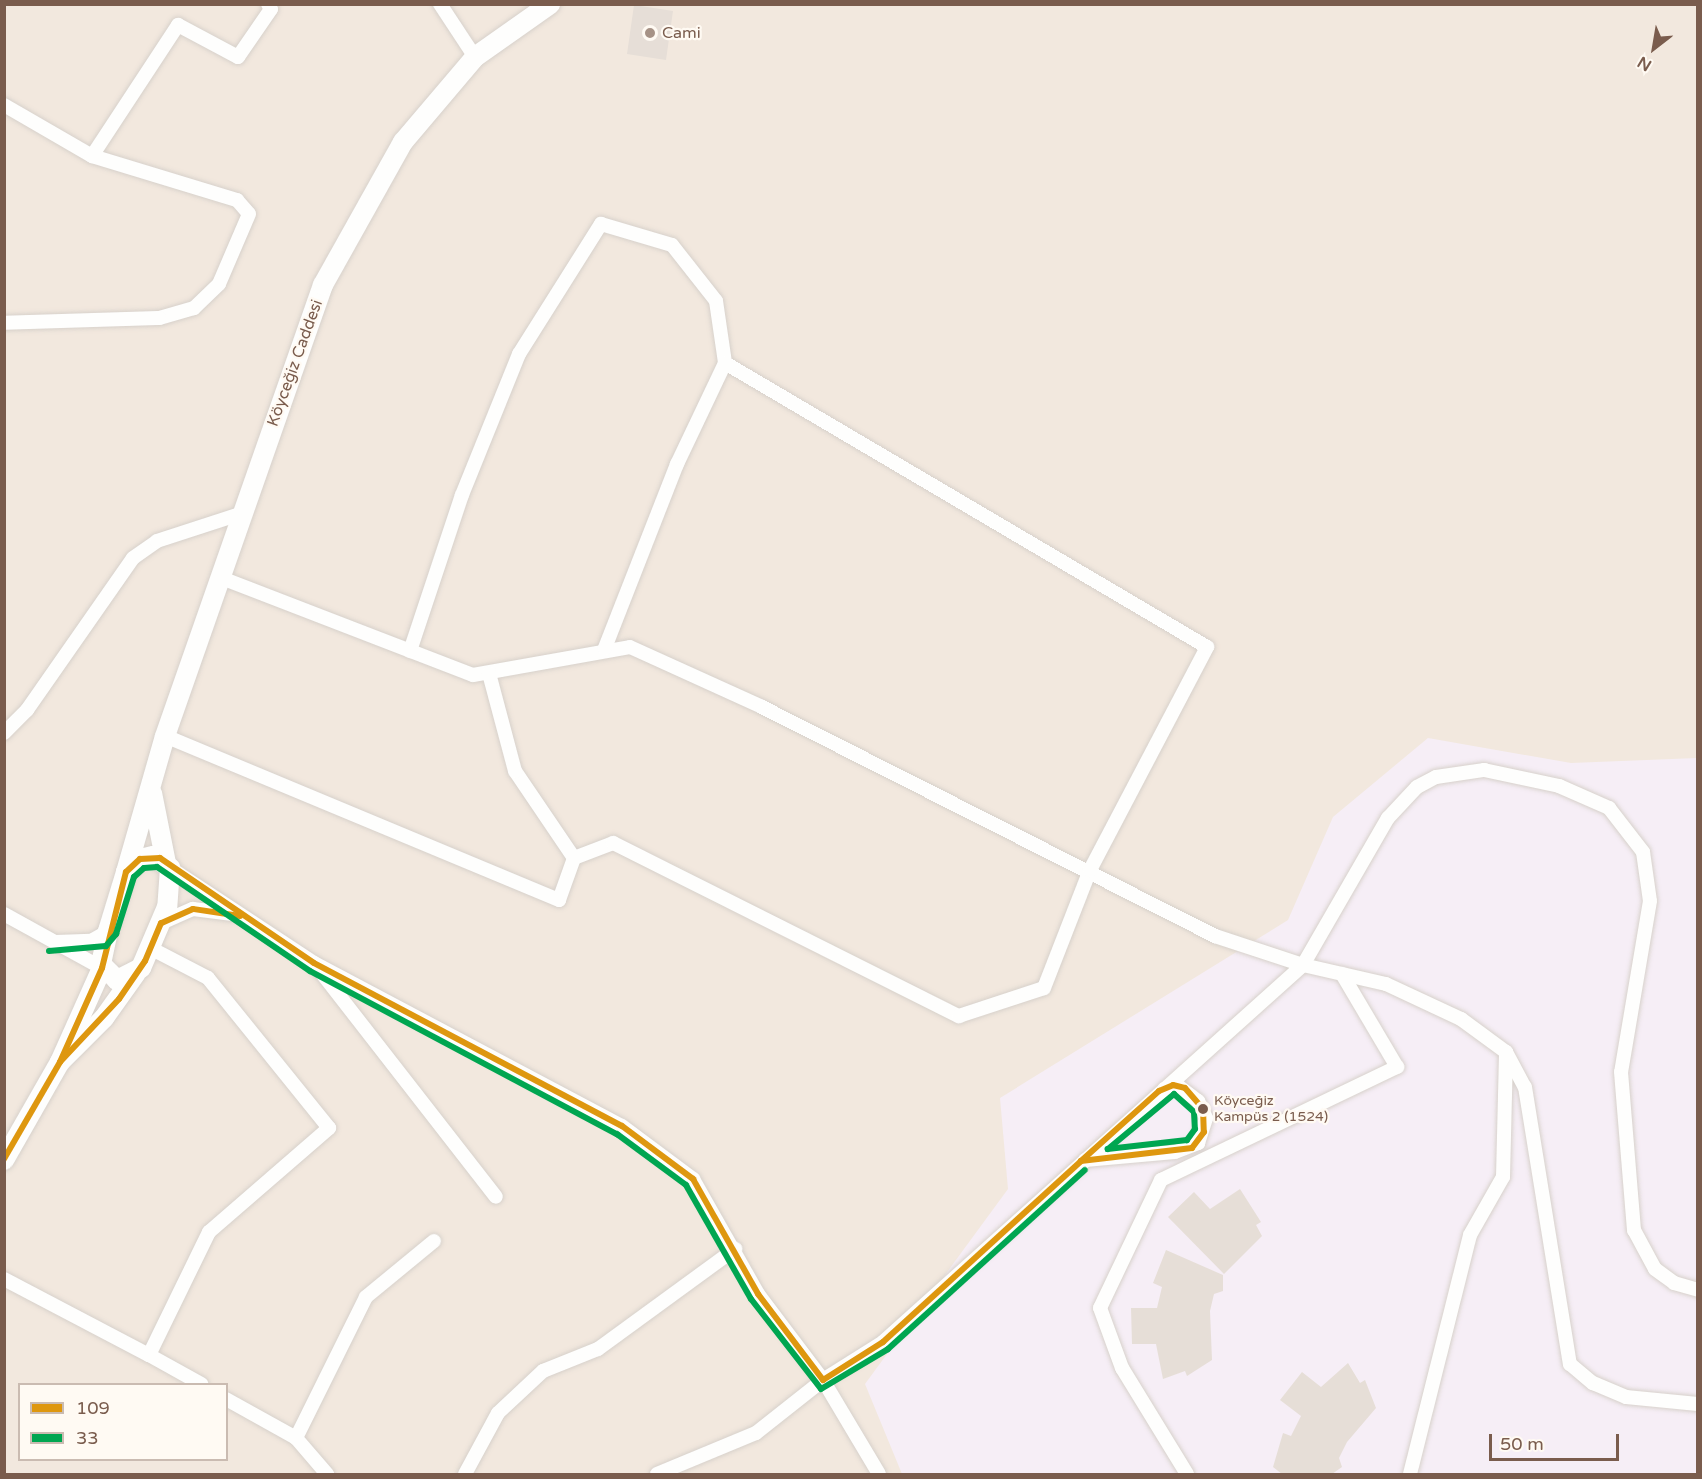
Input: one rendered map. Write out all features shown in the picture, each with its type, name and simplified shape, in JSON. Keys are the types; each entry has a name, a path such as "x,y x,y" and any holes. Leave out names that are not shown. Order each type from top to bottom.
{"street":[{"path":"92,156 178,24 238,57 271,9 268,4"},
{"path":"440,4 475,57"},
{"name":"Köyceğiz Caddesi","path":"102,968 108,931 165,736 240,514 323,285 403,141 475,57 550,4"},
{"path":"4,105 92,156 237,200 249,214 219,284 194,308 159,318 4,323"},
{"path":"410,651 462,495 519,354 601,224 672,245 716,301 725,363 677,464 605,648"},
{"path":"165,736 559,900 574,858 613,843 959,1016 1044,988 1090,870 1207,647 725,363"},
{"path":"4,733 27,710 133,558 157,541 240,514"},
{"path":"219,577 473,675 605,648 630,647 731,693 1090,870 1215,936 1303,965 1420,997 1479,1029 1506,1052 1530,1106 1570,1364 1593,1383 1626,1396 1698,1404"},
{"path":"489,673 515,771 574,858"},
{"path":"657,1474 756,1433 823,1380 883,1342 1081,1161 1303,965 1389,818 1417,787 1436,777 1484,770 1586,794 1609,808 1630,829 1649,876 1650,901 1621,1072 1634,1230 1655,1269 1674,1283 1698,1290"},
{"name":"Köyceğiz Caddesi","path":"151,788 168,866"},
{"path":"126,872 145,857 168,866 240,916 314,963 622,1126 693,1179 735,1249 758,1294 823,1380 879,1474"},
{"path":"60,1062 104,1018 152,949 161,923 168,866"},
{"path":"161,923 193,909 240,916"},
{"path":"4,914 48,942 102,968 122,981 137,972"},
{"path":"48,942 91,941 108,931"},
{"path":"149,1355 209,1232 329,1128 208,978 152,949"},
{"path":"314,963 496,1197"},
{"path":"4,1160 60,1062 102,968"},
{"path":"1187,1474 1122,1368 1100,1308 1161,1180 1397,1067 1342,974"},
{"path":"1410,1474 1470,1236 1503,1177 1506,1052"},
{"path":"1081,1161 1192,1148 1204,1132 1203,1109 1185,1088 1173,1085 1159,1091"},
{"path":"1192,1148 1200,1161"},
{"path":"296,1438 366,1297 434,1241"},
{"path":"465,1474 498,1413 543,1371 598,1349 735,1249"},
{"path":"4,1279 199,1383"},
{"path":"228,1400 296,1438 327,1474"}],"shaded area":[{"path":"5,5 1697,5 1697,1474 5,1474"},
{"path":"1428,738 1571,763 1697,758 1697,1474 902,1474 865,1384 1008,1189 1000,1098 1288,920 1333,817"}],"building":[{"name":"Cami","path":"634,5 673,11 666,60 627,54"},
{"path":"1240,1189 1261,1222 1256,1225 1262,1236 1224,1274 1168,1217 1194,1192 1210,1209"},
{"path":"1166,1250 1223,1275 1223,1291 1214,1294 1210,1311 1212,1360 1187,1376 1185,1371 1163,1379 1156,1344 1132,1344 1131,1308 1157,1308 1162,1287 1153,1283"},
{"path":"1348,1363 1360,1383 1365,1380 1376,1408 1347,1442 1339,1458 1342,1467 1332,1474 1282,1474 1273,1467 1283,1433 1291,1436 1301,1416 1280,1400 1302,1372 1321,1387"}],"transit line":[{"name":"109","path":"240,916 193,909 161,923 145,961 119,999 60,1062 102,968 126,872 140,859 160,858 314,963 622,1126 693,1179 758,1294 823,1380 883,1342 1081,1161"},
{"name":"33","path":"49,951 106,946 116,934 134,877 144,868 157,867 310,971 617,1134 686,1185 751,1299 821,1389 888,1349 1085,1170"},
{"name":"109","path":"4,1159 60,1062"},
{"name":"109","path":"1173,1085 1185,1088 1203,1109 1204,1132 1192,1148 1081,1161 1159,1091 1173,1085"},
{"name":"33","path":"1174,1094 1194,1112 1195,1129 1187,1140 1108,1149 1174,1094"}],"place":[{"name":"Cami","path":"650,33"},
{"name":"Köyceğiz Kampüs 2 (1524)","path":"1203,1109"}]}
